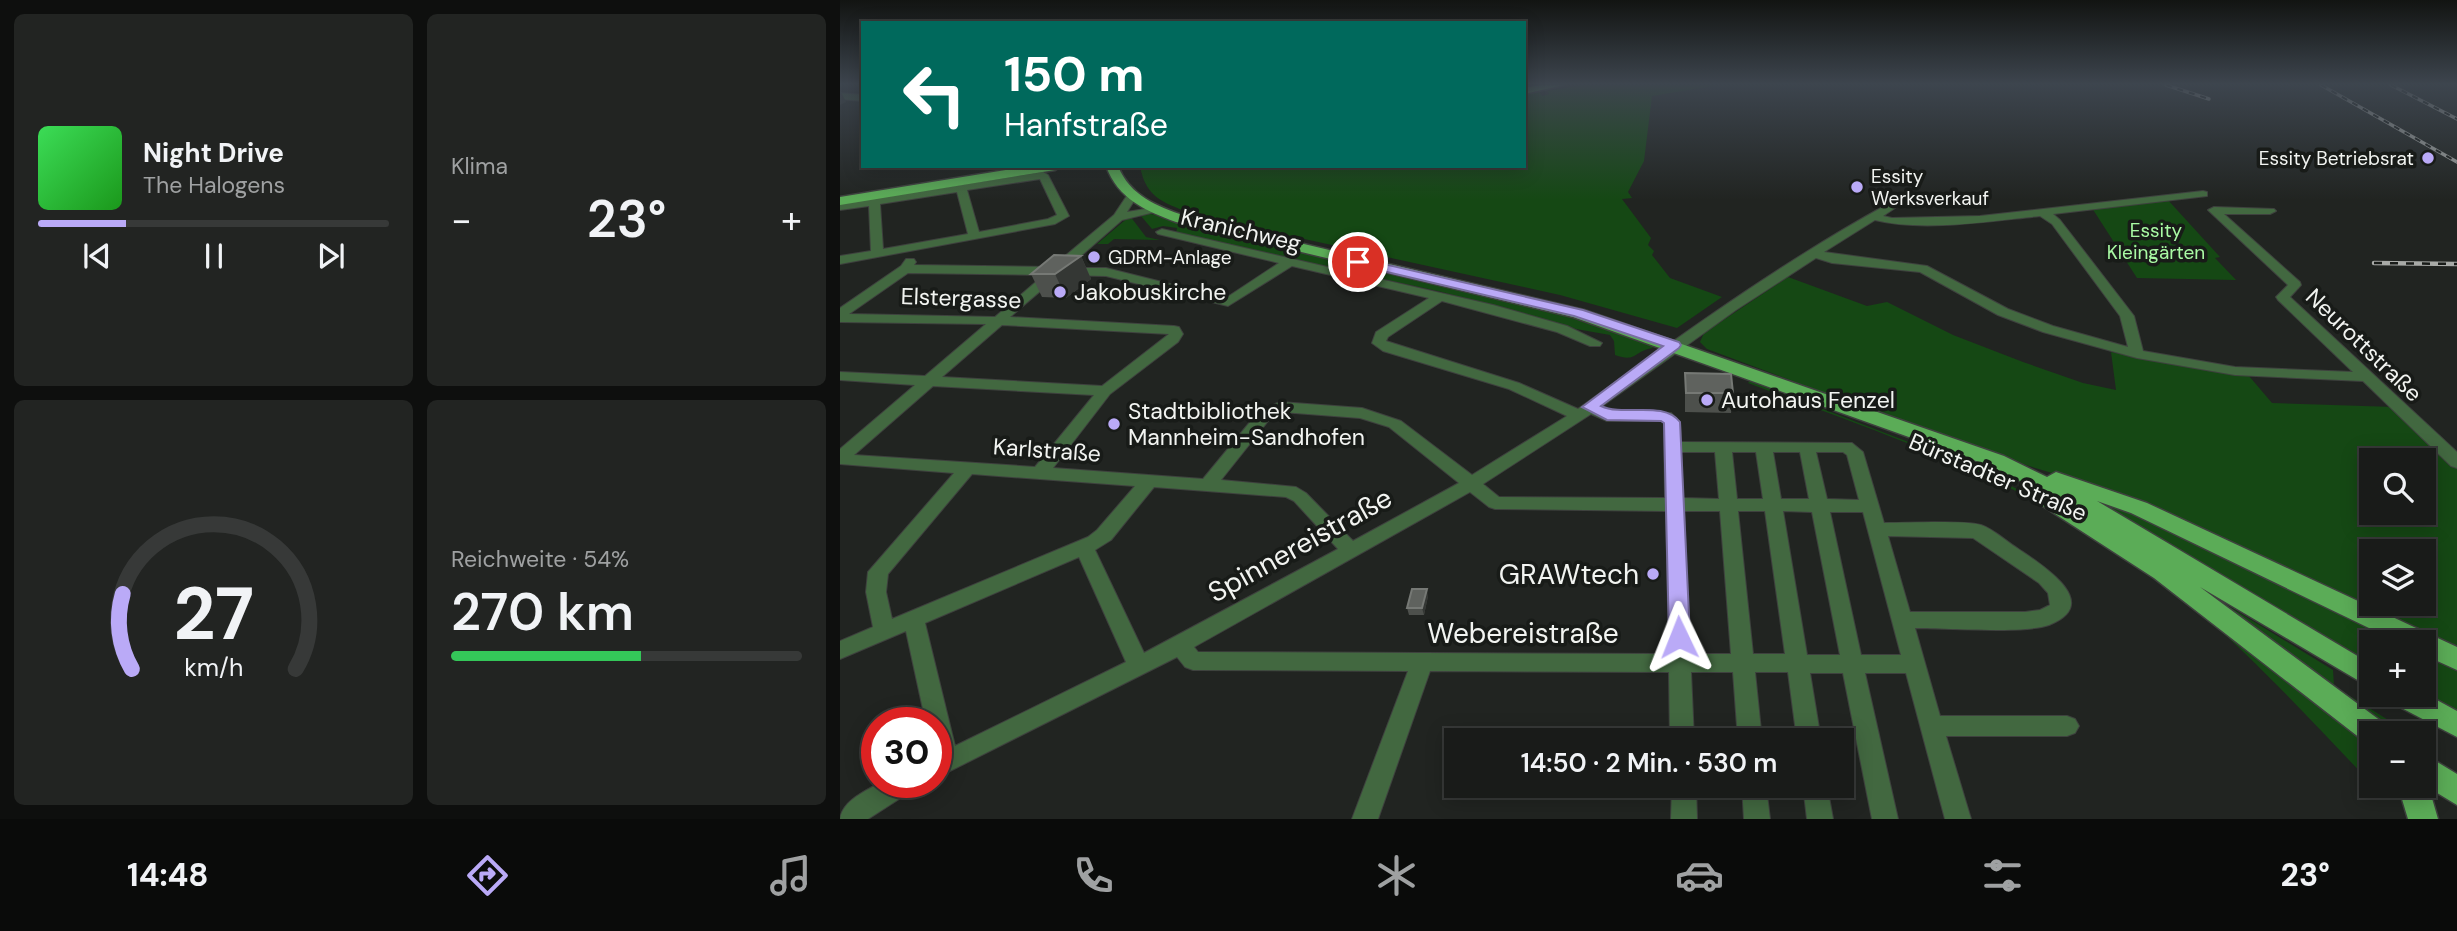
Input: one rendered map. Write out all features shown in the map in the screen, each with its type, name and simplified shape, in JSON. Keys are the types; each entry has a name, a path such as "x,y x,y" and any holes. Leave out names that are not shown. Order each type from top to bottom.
{"main road":[{"path":"840,199 1016,168"},
{"path":"840,199 1042,168"},
{"path":"1118,168 1144,203"},
{"name":"Bürstadter Straße","path":"1144,203 1181,219 1283,245 1566,310 1674,345 1857,413 1997,461 2094,509 2359,670"},
{"name":"Bürstadter Straße","path":"1857,413 1905,439 2027,487 2140,539"},
{"path":"1997,461 2083,487 2139,508 2396,630"},
{"path":"2027,487 2101,531 2162,572 2359,721"},
{"path":"2436,649 2457,659"},
{"path":"2424,707 2445,719"},
{"path":"2436,776 2457,791"},
{"path":"2417,798 2423,819"}],"street":[{"path":"840,206 1043,175 1063,216 1060,219 974,236 840,260"},
{"path":"961,187 974,236"},
{"path":"1875,217 1892,222 1947,221 2044,213 2203,194"},
{"path":"874,201 877,253"},
{"path":"1118,217 1144,203"},
{"path":"840,458 1052,271 1118,217 1144,203"},
{"name":"Spinnereistraße","path":"952,759 1180,645 1471,484 1584,411 1674,345 1892,205"},
{"name":"Neurottstraße","path":"2270,211 2214,210 2295,285 2283,297 2457,462"},
{"path":"2044,213 2056,222 2127,316 2137,354"},
{"name":"Kranichweg","path":"1162,232 1441,296 1562,329 1595,343"},
{"path":"840,316 905,269 920,246"},
{"path":"1814,253 1840,260 1923,269 2003,312 2048,329 2137,354 2235,371 2367,377"},
{"path":"905,269 1106,272 1227,302 1288,262"},
{"path":"1441,296 1381,335 1379,342 1388,348 1514,386 1584,411 1607,415 1665,416 1672,422 1682,728"},
{"name":"Elstergasse","path":"840,316 1174,330 1176,334 1173,339 1105,391 1039,474"},
{"path":"840,376 1105,391"},
{"path":"1208,485 1265,413 1280,407 1362,413 1386,421 1411,434 1490,500 1501,504 1870,506"},
{"path":"1673,446 1807,447 1852,449 1855,452 1958,819"},
{"path":"1723,447 1749,728"},
{"path":"1764,447 1807,728"},
{"path":"1807,447 1885,819"},
{"name":"Karlstraße","path":"840,458 1290,491 1300,497 1352,551"},
{"path":"884,632 876,592 878,572 967,469"},
{"path":"840,650 1084,547 1104,535 1149,481"},
{"path":"1877,529 1977,531 2055,586 2061,597 2060,609 2043,618 1902,620"},
{"path":"1084,547 1139,666"},
{"path":"914,621 931,707"},
{"name":"Webereistraße","path":"1180,645 1193,661 1915,664"},
{"path":"1365,819 1422,662"},
{"path":"1931,726 2067,726"},
{"path":"851,819 862,807 877,798"},
{"path":"1684,798 1684,819"},
{"path":"1755,798 1757,819"},
{"path":"1817,798 1821,819"}],"green space":[{"path":"1526,123 1649,123 1644,161 1628,192 1632,198 1622,199 1651,238 1648,245 1654,251 1652,255 1670,278 1722,297 1677,328 1560,295 1195,215 1159,199 1152,193 1141,168 1526,168"},
{"name":"Essity Kleingärten","path":"2167,199 2220,257 2215,258 2236,280 2137,278 2092,208"},
{"path":"1143,212 1556,313 1650,344 1653,348 1631,357 1622,357 1615,355 1614,341 1610,335 1576,329 1442,292 1176,234 1177,228 1163,226 1152,229 1141,216"},
{"path":"1130,216 1146,237 1160,240 1114,239 1108,244 1097,244"},
{"path":"1788,277 1867,306 1887,302 1953,335 2083,383 2116,390 2111,352 2249,376 2272,403 2394,407 2457,467 2457,651 2436,641 2436,630 2411,630 2380,616 2436,616 2436,539 2359,539 2359,606 2095,486 1983,452 1707,349 1700,342 1704,333"},
{"path":"1750,381 1963,463 2055,507 2130,553 2359,728 2359,770 2215,625 2147,569 2110,544 2068,518 1979,474 1887,435 1748,383"},
{"path":"2041,478 2152,518 2388,630 2359,630 2359,659"},
{"path":"2161,565 2333,670 2334,686 2359,702 2359,707 2368,707 2390,721 2372,721"},
{"path":"2436,653 2457,663 2457,714 2436,702"}],"building":[{"path":"1054,255 1081,256 1055,274 1031,274"},
{"path":"1685,373 1731,374 1733,393 1686,393"},
{"path":"1412,589 1427,589 1422,608 1407,608"}],"railway":[{"path":"2389,123 2457,162"},
{"path":"2374,263 2457,264"}],"place":[{"name":"Essity Betriebsrat","path":"2428,158"},
{"name":"Essity Werksverkauf","path":"1857,187"},
{"name":"GDRM-Anlage","path":"1094,257"},
{"name":"Jakobuskirche","path":"1060,292"},
{"name":"Autohaus Fenzel","path":"1707,400"},
{"name":"Stadtbibliothek Mannheim-Sandhofen","path":"1114,424"},
{"name":"GRAWtech","path":"1653,574"}],"route":[{"path":"1358,262 1578,313 1674,345 1590,407 1607,415 1665,416 1672,422 1679,637"}]}
